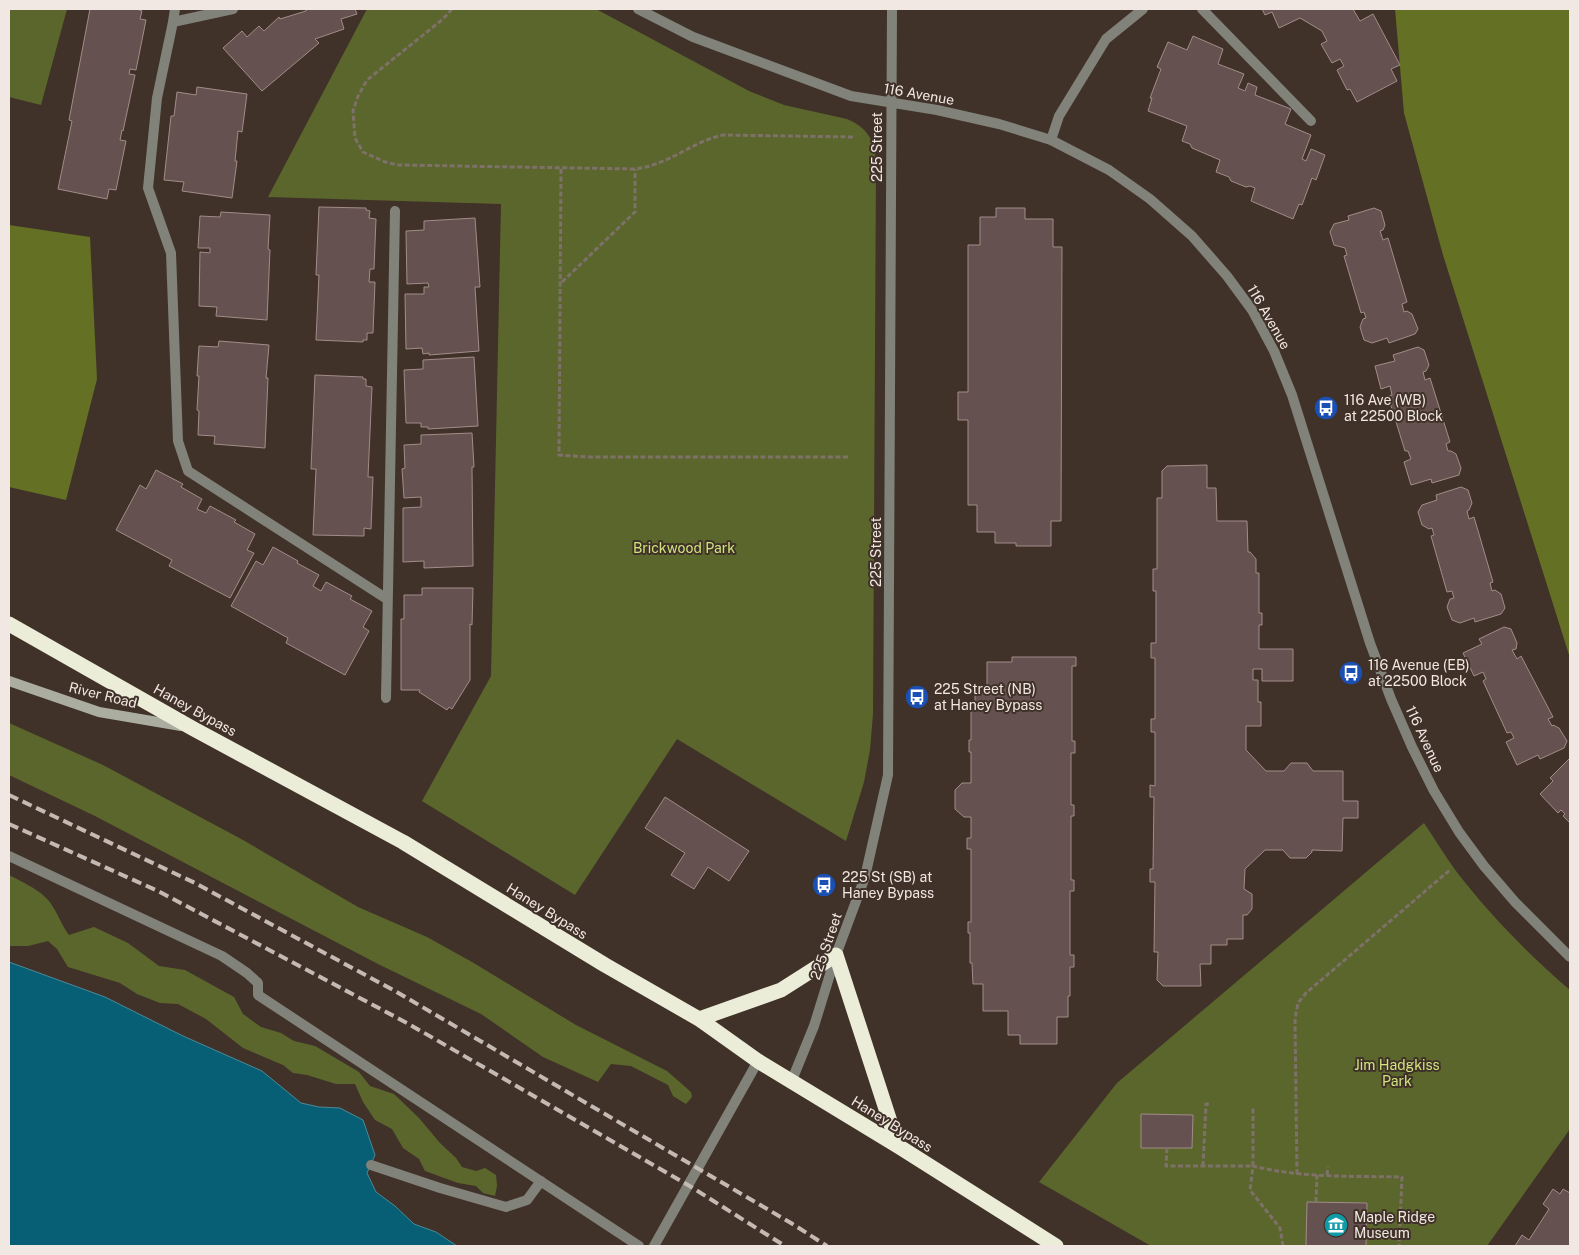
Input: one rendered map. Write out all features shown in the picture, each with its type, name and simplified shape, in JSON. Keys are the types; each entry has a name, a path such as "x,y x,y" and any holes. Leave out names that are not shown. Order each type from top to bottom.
{"highway":[{"name":"Haney Bypass","path":"9,624 192,728 403,842 604,965 699,1019 758,1061 792,1080 1056,1246"},
{"path":"699,1019 781,990 836,955 898,1146"}],"street":[{"path":"175,9 156,98 148,188 172,253 178,441 188,471 387,599"},
{"path":"173,22 233,9"},
{"name":"116 Avenue","path":"638,9 693,37 851,96 937,110 999,124 1051,140 1109,170 1150,199 1192,236 1227,276 1252,310 1274,351 1292,395 1370,642 1391,699 1434,791 1459,832 1484,866 1515,902 1570,957"},
{"name":"225 Street","path":"792,1080 814,1026 836,955 865,877 888,775 892,9"},
{"path":"1051,140 1059,116 1106,39 1143,9"},
{"path":"1202,9 1310,122"},
{"path":"386,698 395,211"},
{"name":"River Road","path":"9,681 99,712 192,728"},
{"path":"9,856 222,956 247,972 258,983 258,995 639,1246"},
{"path":"654,1246 758,1061"},
{"path":"370,1164 440,1188 506,1207 527,1200 541,1181"}],"path":[{"path":"452,9 443,19 367,80 358,96 353,111 355,138 362,152 398,165 635,169 651,167 708,138 723,135 855,136"},
{"path":"561,169 559,455 590,457 848,457"},
{"path":"561,283 636,212 635,169"},
{"path":"1298,1174 1295,1019 1298,1003 1451,869"},
{"path":"1203,1166 1206,1104 1210,1104"},
{"path":"1253,1106 1253,1166 1250,1190 1280,1228 1283,1246"},
{"path":"1167,1148 1166,1166 1253,1166 1274,1172 1298,1174 1402,1177 1399,1246"},
{"path":"1327,1175 1328,1167"},
{"path":"1316,1202 1317,1175"}],"green space":[{"path":"9,9 67,9 41,105 9,97"},
{"name":"Brickwood Park","path":"367,9 596,9 749,91 784,105 847,119 860,127 869,136 874,148 876,163 873,714 870,750 864,782 846,841 677,739 575,895 422,801 491,676 501,204 268,197"},
{"path":"1395,9 1570,9 1570,658 1443,255 1404,113"},
{"path":"9,225 90,237 97,379 66,500 9,487"},
{"path":"9,723 103,765 243,840 358,907 427,937 576,1025 667,1071 691,1092 692,1097 686,1104 673,1096 668,1085 631,1066 611,1064 598,1082 543,1057 481,1014 378,964 95,816 9,775"},
{"name":"Jim Hadgkiss Park","path":"1424,823 1456,871 1482,903 1540,963 1570,990 1570,1129 1487,1246 1151,1246 1039,1182 1117,1083"},
{"path":"9,875 33,888 49,901 69,935 94,927 128,943 159,966 185,970 234,997 243,1014 261,1027 281,1033 294,1041 315,1046 359,1072 370,1086 394,1094 419,1118 462,1167 476,1171 485,1168 496,1175 497,1186 495,1196 483,1193 476,1186 458,1183 425,1171 419,1159 403,1148 392,1129 375,1120 363,1102 355,1084 336,1084 307,1075 293,1073 283,1065 243,1048 206,1019 178,1004 160,1003 137,994 120,983 68,967 57,949 48,941 28,946 9,946"}],"water":[{"path":"9,962 105,997 183,1036 262,1071 301,1103 319,1107 340,1108 363,1120 375,1155 367,1173 376,1192 395,1206 414,1224 436,1232 457,1246 9,1246"}],"building":[{"path":"90,9 137,9 142,11 140,19 146,20 136,70 130,69 129,74 135,75 120,140 126,141 116,190 109,189 107,199 58,189 72,121 69,120"},
{"path":"306,9 355,9 357,14 341,19 344,29 315,39 319,43 262,91 223,48 242,31 247,37 259,26 264,31 279,17 280,19 306,11"},
{"path":"1262,9 1353,9 1360,21 1373,14 1400,65 1391,69 1397,81 1357,102 1350,89 1347,90 1337,70 1344,66 1340,59 1332,63 1321,44 1327,41 1322,31 1300,18 1279,28 1272,12 1265,15"},
{"path":"1193,36 1223,49 1218,64 1244,74 1238,88 1245,91 1248,83 1257,87 1255,95 1291,109 1285,124 1311,135 1302,159 1306,161 1311,149 1325,155 1316,180 1312,178 1302,205 1299,204 1293,219 1251,201 1255,188 1246,187 1231,181 1229,177 1216,172 1220,160 1192,148 1190,144 1182,141 1187,126 1148,111 1152,98 1150,98 1161,69 1157,67 1168,42 1187,50"},
{"path":"197,87 247,94 242,132 238,131 235,161 237,161 232,198 182,191 184,182 164,180 171,116 174,116 177,92 196,95"},
{"path":"319,207 366,208 366,210 370,211 369,218 376,219 374,269 370,269 369,282 375,282 373,333 367,333 367,340 363,340 363,342 316,340 319,275 316,275"},
{"path":"996,208 1025,208 1025,219 1053,219 1053,247 1062,247 1061,521 1051,521 1051,546 1016,546 1016,543 995,543 995,532 977,532 977,505 968,505 968,420 958,420 958,392 968,392 968,245 980,245 980,217 996,217"},
{"path":"1374,208 1381,211 1385,225 1383,230 1380,231 1383,240 1388,238 1407,302 1402,304 1404,312 1407,311 1412,314 1418,329 1415,334 1389,343 1387,338 1372,343 1364,340 1360,327 1363,319 1366,318 1364,312 1361,313 1344,256 1347,255 1345,248 1334,245 1330,232 1334,224 1349,220 1348,216"},
{"path":"221,212 270,215 267,320 216,316 217,307 199,306 200,252 210,253 210,248 198,248 200,216 220,217"},
{"path":"475,218 480,287 475,287 479,351 429,355 429,353 423,354 422,348 406,349 405,294 424,294 424,287 429,287 428,283 407,284 406,231 424,230 424,221"},
{"path":"219,341 269,345 266,378 268,378 265,448 214,444 215,436 198,435 199,376 197,376 199,346 218,347"},
{"path":"1418,347 1424,350 1429,365 1426,371 1423,372 1425,380 1430,378 1450,442 1446,444 1448,451 1456,454 1461,468 1459,475 1432,483 1431,479 1411,485 1404,462 1411,459 1408,451 1405,451 1388,396 1392,395 1390,386 1381,389 1375,366 1395,361 1393,355"},
{"path":"474,357 478,426 428,429 428,427 421,427 421,423 406,423 404,370 423,369 423,360"},
{"path":"315,375 363,377 363,379 366,379 366,386 372,387 368,477 373,477 371,529 364,528 364,536 313,535 316,469 311,469"},
{"path":"472,433 474,467 472,467 473,566 424,568 424,561 403,562 403,508 421,507 421,497 404,498 402,469 405,468 404,445 421,444 421,435"},
{"path":"1207,465 1207,488 1216,488 1217,521 1247,521 1248,552 1256,559 1256,573 1259,573 1259,613 1262,613 1262,625 1259,625 1259,649 1293,649 1293,681 1262,681 1262,669 1253,669 1253,680 1258,680 1258,702 1261,702 1261,726 1246,726 1246,750 1266,771 1284,771 1291,763 1307,763 1313,771 1343,771 1343,801 1358,801 1358,818 1343,818 1342,851 1312,850 1306,858 1290,858 1283,850 1265,850 1245,869 1244,889 1252,894 1252,909 1247,915 1243,915 1243,939 1227,939 1227,945 1211,945 1211,964 1200,964 1201,986 1163,986 1157,980 1158,952 1154,952 1155,882 1150,882 1150,869 1153,869 1154,797 1150,797 1150,785 1155,786 1155,732 1151,732 1151,719 1155,719 1155,658 1151,658 1151,643 1156,643 1156,591 1153,591 1153,569 1157,569 1157,498 1162,498 1162,471 1167,466"},
{"path":"156,470 183,484 181,487 202,499 197,509 206,513 210,506 236,520 234,522 255,534 247,550 254,553 230,598 169,566 172,560 116,530 140,485 146,489"},
{"path":"1461,487 1468,490 1472,503 1467,511 1469,519 1474,517 1493,582 1490,583 1492,591 1495,590 1501,594 1505,608 1501,614 1475,622 1474,618 1460,623 1452,620 1447,607 1450,599 1454,598 1452,591 1447,592 1431,536 1434,535 1432,528 1429,529 1422,525 1418,512 1422,505 1437,500 1436,495"},
{"path":"273,547 319,575 313,586 321,591 326,582 352,596 350,599 372,611 363,627 369,631 345,675 286,643 288,638 231,606 256,561 263,565"},
{"path":"422,588 473,588 472,625 470,624 470,680 452,709 449,707 447,710 419,692 420,690 401,690 401,619 404,619 404,595 422,595"},
{"path":"1504,627 1511,629 1517,643 1516,649 1512,650 1517,659 1521,656 1553,717 1548,719 1552,726 1559,728 1567,741 1564,748 1540,759 1538,755 1517,765 1506,742 1514,738 1511,732 1507,733 1483,681 1486,679 1483,672 1474,676 1463,653 1482,644 1479,639"},
{"path":"1012,657 1076,657 1076,666 1072,666 1072,741 1075,741 1075,753 1071,753 1071,805 1074,805 1074,816 1071,816 1071,880 1074,880 1074,891 1070,891 1070,955 1074,955 1074,967 1070,967 1068,1017 1057,1017 1057,1044 1020,1044 1020,1035 1008,1035 1008,1011 983,1011 983,984 973,984 972,963 970,963 968,922 971,922 971,849 967,849 967,838 971,838 971,817 964,817 955,809 955,790 962,783 971,783 969,740 971,740 971,709 975,709 975,691 987,691 987,662 1012,662"},
{"path":"1570,758 1570,823 1563,816 1565,814 1561,810 1558,813 1540,794 1553,781 1550,778"},
{"path":"665,797 749,851 729,881 708,867 694,889 671,875 685,853 645,828"},
{"path":"1141,1114 1193,1115 1192,1148 1141,1148"},
{"path":"1553,1189 1560,1194 1563,1189 1570,1193 1570,1246 1515,1246 1522,1235 1529,1240 1549,1209 1543,1204"},
{"name":"Maple Ridge Museum","path":"1307,1202 1367,1203 1366,1246 1306,1246"}],"railway":[{"path":"9,795 195,883 395,991 791,1223 827,1246"},
{"path":"9,824 158,891 407,1023 688,1185 785,1246"}],"place":[{"name":"116 Ave (WB) at 22500 Block","path":"1326,408"},
{"name":"116 Avenue (EB) at 22500 Block","path":"1351,673"},
{"name":"225 Street (NB) at Haney Bypass","path":"917,697"},
{"name":"225 St (SB) at Haney Bypass","path":"824,885"},
{"name":"Maple Ridge Museum","path":"1336,1225"}]}
